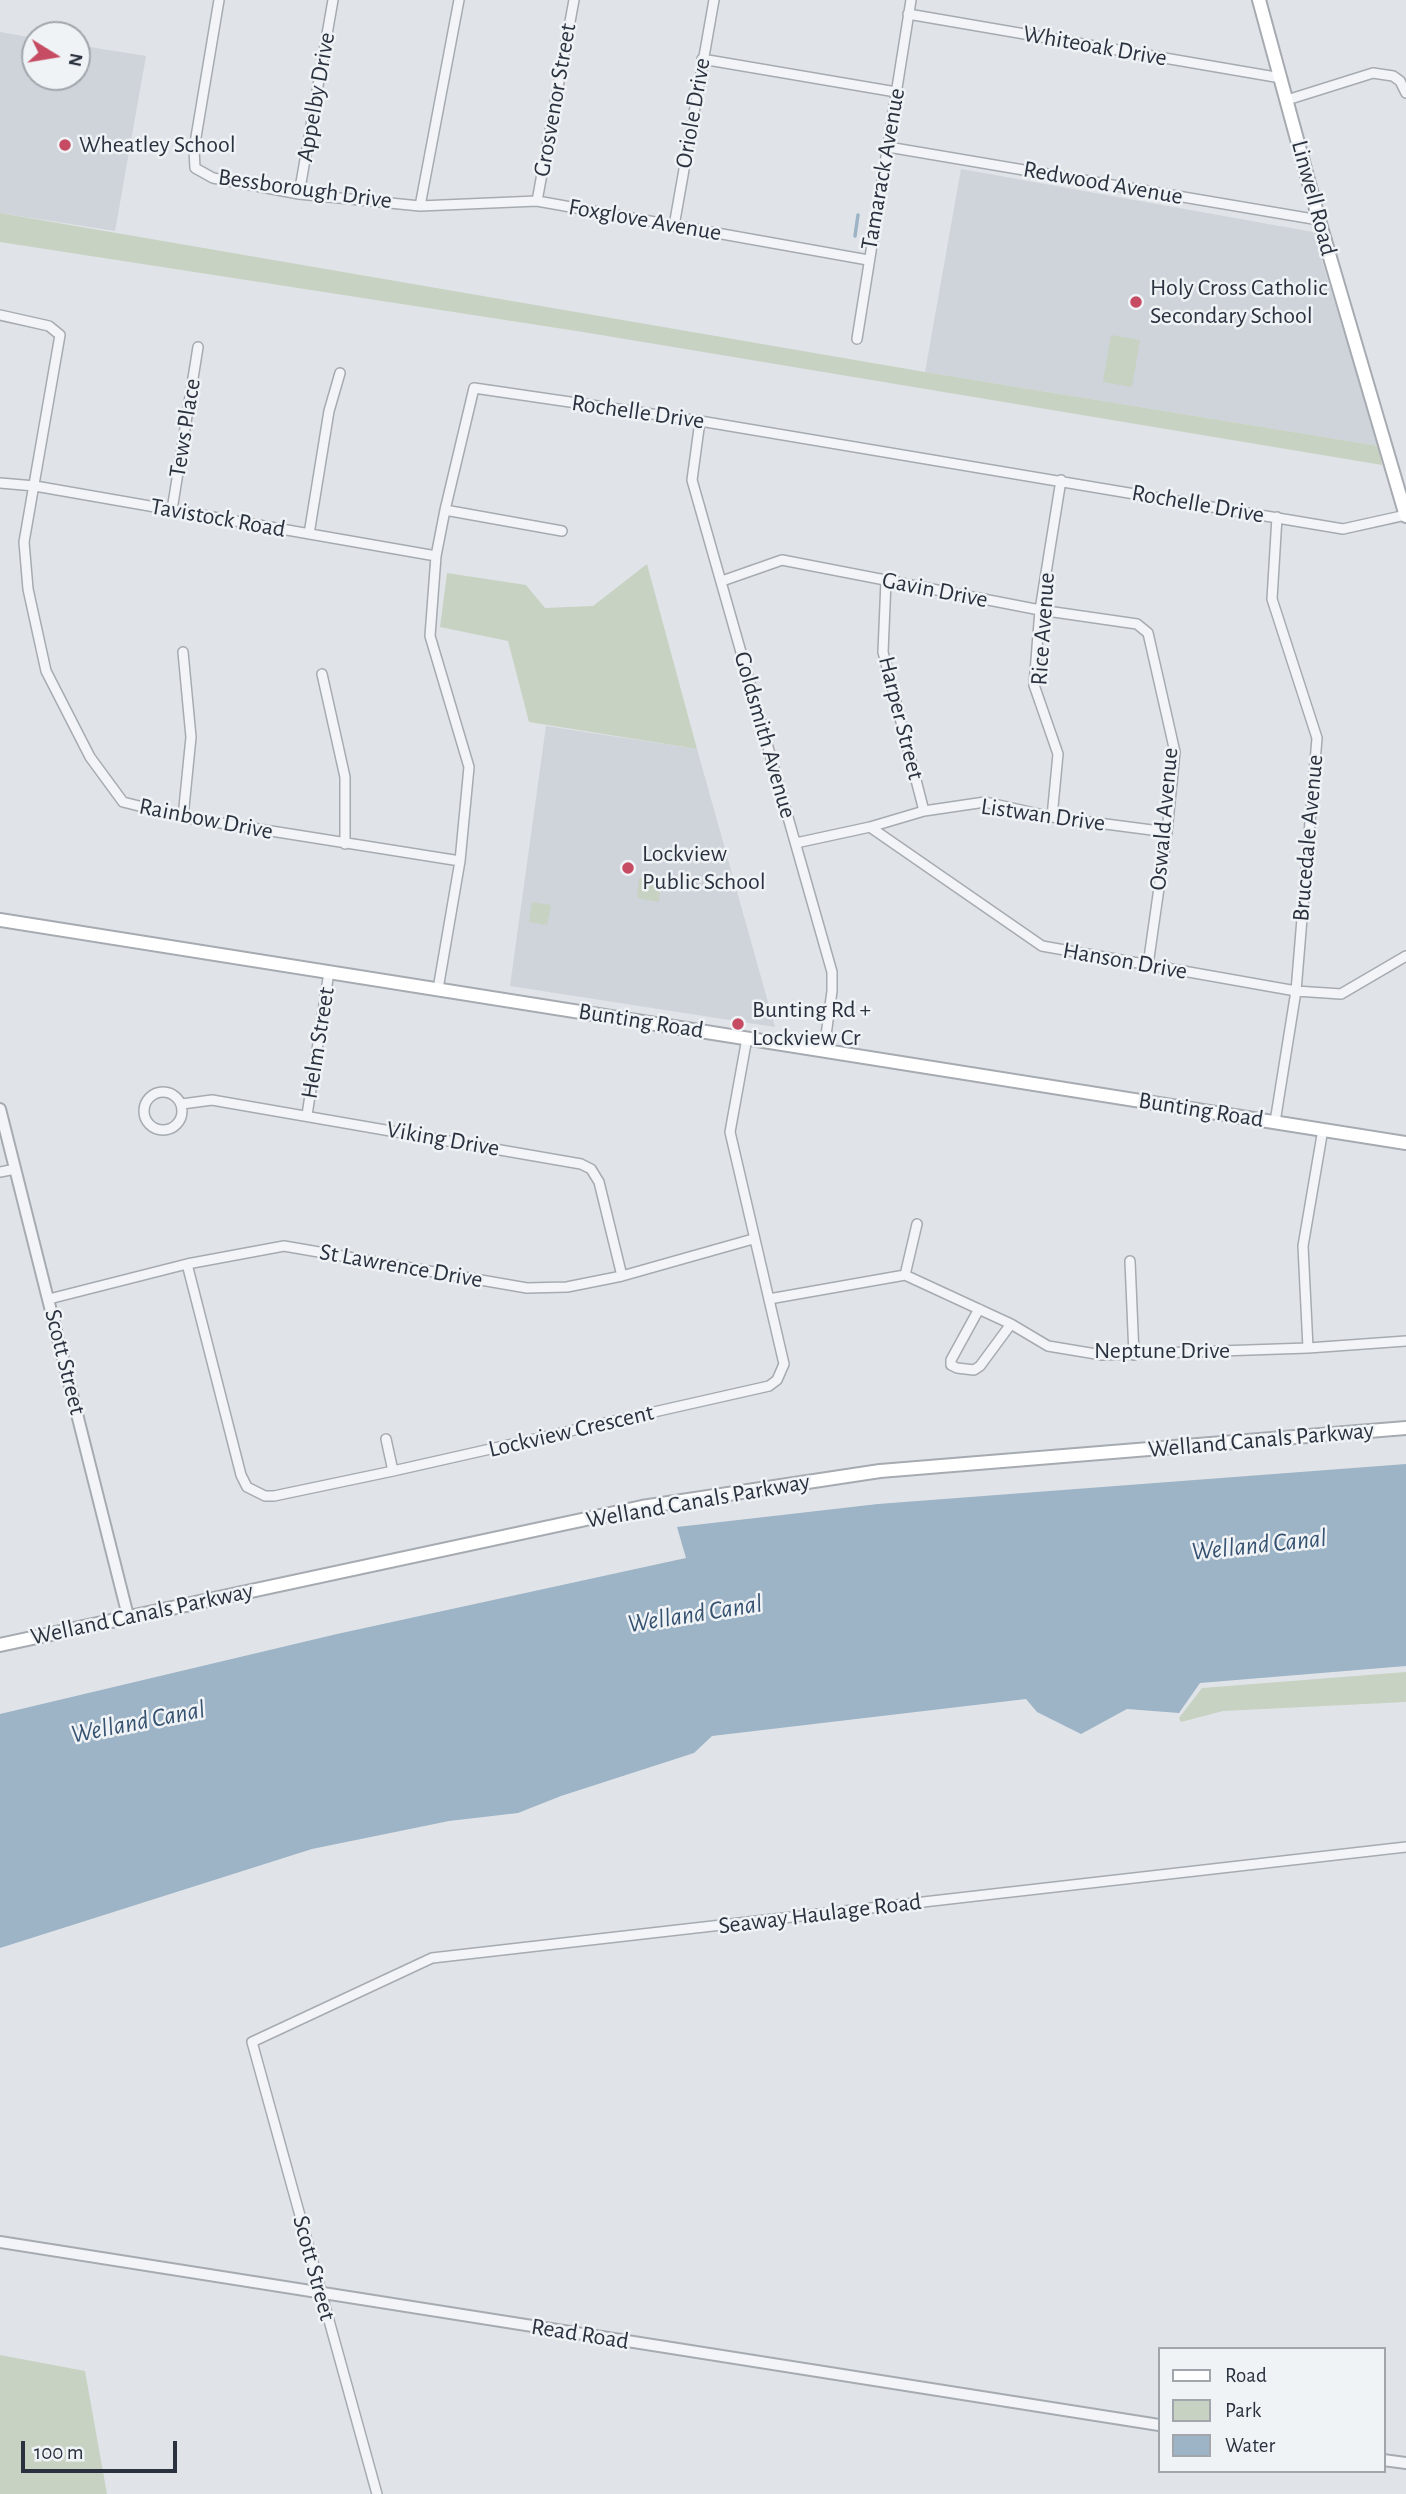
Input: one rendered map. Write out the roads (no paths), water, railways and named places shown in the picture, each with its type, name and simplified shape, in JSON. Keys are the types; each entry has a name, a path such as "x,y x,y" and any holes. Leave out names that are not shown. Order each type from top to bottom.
{"main road":[{"name":"Linwell Road","path":"1259,0 1319,220 1406,516"},
{"name":"Bunting Road","path":"0,920 1406,1143"},
{"name":"Welland Canals Parkway","path":"0,1645 642,1507 880,1471 1406,1428"}],"street":[{"name":"Bessborough Drive","path":"219,0 194,149 195,168 213,178 299,194 420,206"},
{"name":"Appelby Drive","path":"299,194 333,0"},
{"path":"420,206 459,0"},
{"name":"Grosvenor Street","path":"537,201 574,0"},
{"name":"Oriole Drive","path":"674,226 714,0"},
{"name":"Tamarack Avenue","path":"857,339 911,0"},
{"name":"Whiteoak Drive","path":"908,14 1281,78"},
{"path":"702,59 896,92"},
{"path":"1287,100 1373,74 1393,76 1400,81 1406,93"},
{"name":"Redwood Avenue","path":"887,147 1319,220"},
{"name":"Foxglove Avenue","path":"420,206 537,201 868,260"},
{"name":"Rainbow Drive","path":"0,315 48,326 60,335 24,542 28,589 46,671 90,757 123,802 183,817 460,861"},
{"name":"Tews Place","path":"172,510 198,347"},
{"path":"309,534 329,411 340,373"},
{"name":"Rochelle Drive","path":"439,989 460,861 469,767 430,636 436,556 474,388 700,421 1343,528 1406,516"},
{"name":"Goldsmith Avenue","path":"700,421 692,480 832,972 824,1050"},
{"name":"Rice Avenue","path":"1052,817 1058,754 1034,685 1040,610 1061,480"},
{"name":"Tavistock Road","path":"0,483 35,486 436,556"},
{"path":"445,510 562,531"},
{"name":"Brucedale Avenue","path":"1275,1122 1296,991 1317,738 1272,599 1277,517"},
{"name":"Gavin Drive","path":"722,581 782,560 1040,610 1137,624 1148,633"},
{"name":"Harper Street","path":"886,581 883,653 924,811"},
{"name":"Oswald Avenue","path":"1148,633 1175,752 1167,832 1148,965"},
{"path":"183,652 191,737 183,817"},
{"path":"322,674 345,777 345,844"},
{"name":"Listwan Drive","path":"796,843 870,827 924,811 985,802 1052,817 1167,832"},
{"name":"Hanson Drive","path":"870,827 1042,946 1296,991 1341,995 1406,956"},
{"name":"Helm Street","path":"307,1115 329,972"},
{"name":"Lockview Crescent","path":"187,1264 241,1475 247,1487 265,1496 393,1471 769,1387 777,1380 784,1364 730,1132 747,1038"},
{"name":"Viking Drive","path":"157,1092 172,1093 182,1104 179,1121 171,1129 153,1129 144,1118 146,1102 157,1092"},
{"name":"Viking Drive","path":"182,1104 212,1100 581,1164 591,1169 600,1182 622,1276"},
{"name":"Scott Street","path":"0,1109 128,1616"},
{"path":"1308,1348 1303,1247 1323,1129"},
{"path":"0,1172 15,1169"},
{"path":"769,1298 905,1275 917,1224"},
{"name":"St Lawrence Drive","path":"49,1299 187,1264 284,1246 527,1288 567,1287 622,1276 753,1239"},
{"path":"1130,1261 1134,1355"},
{"name":"Neptune Drive","path":"905,1275 1011,1324 1048,1346 1102,1355 1308,1348 1406,1341"},
{"path":"979,1309 951,1360 951,1365 957,1368 974,1370 979,1366 1011,1324"},
{"path":"386,1439 393,1471"},
{"name":"Seaway Haulage Road","path":"253,2042 432,1958 1406,1847"},
{"name":"Scott Street","path":"253,2042 377,2494"},
{"name":"Read Road","path":"0,2242 1158,2425"},
{"path":"1385,2460 1406,2463"}],"water":[{"name":"Welland Canal","path":"1406,1464 1406,1666 1200,1683 1179,1713 1127,1709 1081,1734 1037,1712 1026,1699 712,1736 694,1753 561,1796 518,1813 449,1821 312,1849 0,1948 0,1714 337,1634 686,1558 677,1527 878,1504"}],"waterway":[{"path":"855,236 858,215"}],"place":[{"name":"Wheatley School","path":"65,145"},
{"name":"Holy Cross Catholic Secondary School","path":"1136,302"},
{"name":"Lockview Public School","path":"628,868"},
{"name":"Bunting Rd + Lockview Cr","path":"738,1024"}]}
